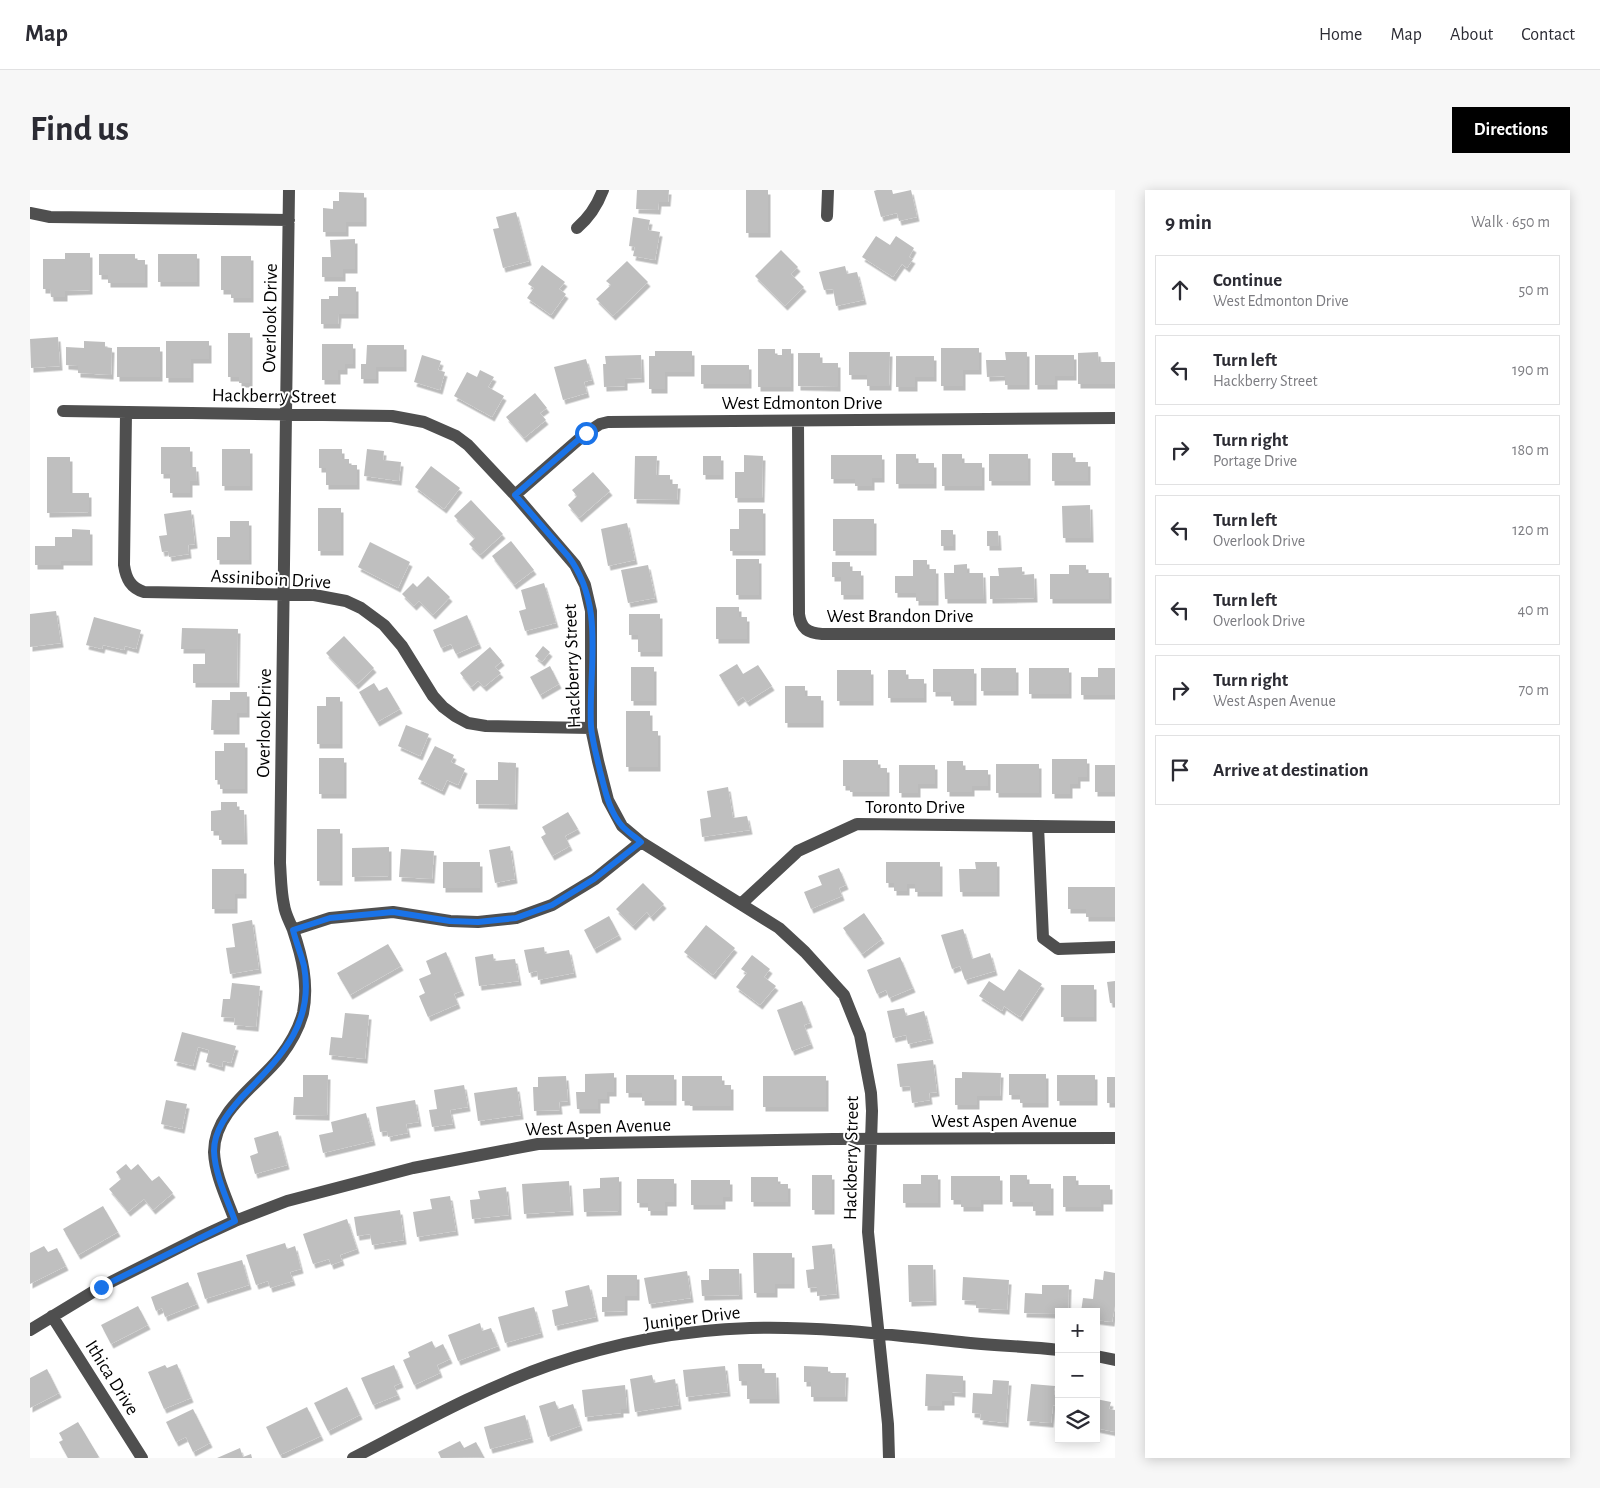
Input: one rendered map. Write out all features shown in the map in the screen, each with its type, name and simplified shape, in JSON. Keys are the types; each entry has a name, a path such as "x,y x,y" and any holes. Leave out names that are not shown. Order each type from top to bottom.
{"street":[{"name":"Overlook Drive","path":"235,1221 219,1178 214,1150 217,1136 230,1110 282,1056 300,1022 305,999 306,981 293,930 284,906 280,863 289,190"},
{"path":"576,228 588,219 597,206 603,190"},
{"path":"827,216 828,190"},
{"path":"30,213 50,217 289,220"},
{"name":"Hackberry Street","path":"63,411 392,416 424,422 456,436 468,445 568,556 575,565 589,598 592,625 591,728 608,800 622,826 641,842 779,928 805,952 844,995 860,1034 870,1093 872,1139 868,1232 888,1424 889,1458"},
{"name":"Assiniboin Drive","path":"126,412 124,565 125,573 132,586 144,592 283,594 329,597 346,601 374,616 384,625 402,646 433,696 443,707 468,723 486,726 591,728"},
{"name":"West Edmonton Drive","path":"515,495 586,433 600,424 608,422 1115,418"},
{"name":"West Brandon Drive","path":"798,421 800,623 805,630 822,634 1115,634"},
{"name":"Toronto Drive","path":"741,904 798,851 858,824 1115,827"},
{"path":"1038,826 1042,938 1058,949 1115,947"},
{"path":"293,930 330,918 393,912 450,921 478,922 516,918 552,905 594,879 641,842"},
{"name":"West Aspen Avenue","path":"30,1330 101,1287 235,1221 287,1201 414,1168 538,1144 872,1139 1115,1138"},
{"name":"Ithica Drive","path":"52,1316 142,1458"},
{"name":"Juniper Drive","path":"352,1458 458,1403 552,1365 628,1344 692,1333 752,1328 805,1329 1055,1350"},
{"path":"1100,1357 1115,1360"}],"building":[{"path":"637,190 669,190 668,202 659,202 658,210 636,209"},
{"path":"746,190 768,190 768,233 746,233"},
{"path":"892,190 893,194 911,190 917,217 899,221 897,213 881,217 874,191"},
{"path":"339,192 364,193 364,222 346,222 346,232 323,232 323,208 333,209 333,201 339,201"},
{"path":"516,212 529,261 503,268 493,229 499,228 496,217"},
{"path":"633,217 650,220 648,230 660,232 655,260 633,256 635,247 629,246"},
{"path":"876,236 890,245 896,236 914,248 909,257 913,259 907,268 902,264 893,277 862,257"},
{"path":"355,239 355,269 343,269 343,277 322,277 322,257 331,257 330,240"},
{"path":"781,250 798,267 791,274 804,287 785,306 755,276"},
{"path":"65,253 90,253 90,290 65,291 65,297 51,297 50,289 43,289 43,259 65,259"},
{"path":"99,254 135,254 135,260 145,260 145,283 108,283 108,275 99,275"},
{"path":"158,254 197,254 197,282 158,282"},
{"path":"221,256 251,256 251,298 231,298 231,290 221,290"},
{"path":"627,261 648,282 613,316 596,299 611,285 606,281"},
{"path":"542,265 565,282 559,289 566,294 551,315 527,298 534,288 528,284"},
{"path":"845,266 847,274 857,272 864,300 836,306 833,289 824,290 819,272"},
{"path":"338,287 356,287 356,314 339,314 338,324 321,324 321,299 329,299 329,296 338,296"},
{"path":"228,333 250,333 250,383 239,383 239,377 228,377"},
{"path":"58,337 60,366 31,368 30,339"},
{"path":"84,341 105,342 105,347 112,348 111,375 78,373 78,366 66,365 66,347 84,348"},
{"path":"166,341 209,341 209,359 191,359 191,378 166,378"},
{"path":"322,344 353,344 353,364 345,364 345,370 338,370 338,380 322,380"},
{"path":"367,345 404,345 404,367 376,367 376,379 361,379 361,364 366,364"},
{"path":"117,347 160,347 160,377 117,377"},
{"path":"941,348 979,348 979,370 963,370 963,386 941,386"},
{"path":"758,349 775,349 775,355 782,355 782,349 791,349 791,387 758,387"},
{"path":"655,351 692,351 692,372 665,372 665,389 649,389 649,356 655,356"},
{"path":"849,352 890,352 889,386 867,386 867,375 849,375"},
{"path":"1005,352 1027,352 1027,385 1005,385 1005,376 987,377 986,360 1006,360"},
{"path":"1098,352 1099,362 1115,362 1115,384 1078,384 1078,353"},
{"path":"798,353 820,353 820,363 838,363 838,387 798,386"},
{"path":"422,355 441,361 438,370 445,372 440,390 414,382"},
{"path":"641,355 642,378 625,379 625,386 604,387 603,364 606,364 605,356"},
{"path":"1035,355 1074,355 1074,376 1055,376 1055,385 1035,385"},
{"path":"896,356 934,356 934,377 915,377 915,387 896,387"},
{"path":"586,359 592,380 584,382 587,393 563,400 554,367"},
{"path":"701,365 749,365 749,384 701,384"},
{"path":"480,370 494,377 488,387 504,396 492,417 454,396 467,372 477,377"},
{"path":"535,393 547,408 540,413 546,420 524,438 506,417"},
{"path":"161,447 190,447 190,467 196,467 197,481 190,481 190,493 170,493 170,474 161,474"},
{"path":"222,449 250,449 250,486 222,486"},
{"path":"319,449 342,449 342,459 349,459 349,465 357,465 357,485 326,485 326,468 319,468"},
{"path":"367,449 384,451 383,460 401,462 399,481 364,476"},
{"path":"1052,453 1073,453 1073,462 1088,462 1088,481 1052,481"},
{"path":"896,454 916,454 916,463 934,463 934,484 896,484"},
{"path":"942,454 962,454 962,463 982,463 982,486 942,486"},
{"path":"989,454 1028,454 1028,481 989,481"},
{"path":"744,455 763,456 762,498 735,498 735,472 744,472"},
{"path":"831,455 882,455 882,478 872,478 872,486 855,486 855,479 831,479"},
{"path":"635,456 657,456 656,475 670,475 670,484 678,484 677,500 634,499"},
{"path":"703,456 721,456 721,475 703,475"},
{"path":"47,457 70,457 70,493 89,493 89,512 47,513"},
{"path":"431,466 460,488 444,509 415,487"},
{"path":"593,472 610,491 579,518 568,505 577,496 572,490"},
{"path":"471,500 503,534 480,555 469,544 475,538 454,516"},
{"path":"1090,505 1091,538 1063,538 1062,506"},
{"path":"318,508 341,508 341,551 318,551"},
{"path":"739,509 763,509 763,551 730,551 730,529 739,529"},
{"path":"191,510 195,544 188,545 189,554 169,557 168,551 162,552 159,536 167,535 164,514"},
{"path":"833,519 874,519 874,551 833,551"},
{"path":"230,521 249,521 249,560 217,560 217,537 230,537"},
{"path":"627,523 635,560 608,566 601,529"},
{"path":"72,529 90,530 90,561 61,561 61,565 35,565 35,546 55,546 55,537 72,537"},
{"path":"941,530 953,530 953,546 941,546"},
{"path":"987,531 998,531 999,546 987,546"},
{"path":"511,541 534,570 514,585 492,556"},
{"path":"370,542 410,562 398,588 358,567"},
{"path":"736,559 759,559 759,595 736,595"},
{"path":"913,560 927,560 927,569 936,569 936,601 916,601 916,593 895,593 895,576 913,576"},
{"path":"832,562 850,562 850,571 861,571 861,595 841,595 841,577 832,577"},
{"path":"967,564 967,573 983,573 984,599 945,599 944,573 954,573 954,565"},
{"path":"648,565 655,598 628,603 621,570"},
{"path":"1069,565 1086,565 1086,573 1109,573 1109,599 1050,599 1050,574 1069,574"},
{"path":"1022,567 1022,575 1034,574 1035,598 990,599 990,576 999,576 998,568"},
{"path":"428,576 450,597 433,615 419,601 414,606 402,594 413,583 417,587"},
{"path":"544,583 556,623 525,631 519,611 526,609 521,590"},
{"path":"716,607 739,607 739,617 747,617 747,639 716,639"},
{"path":"56,611 61,643 30,647 30,614"},
{"path":"629,614 660,614 660,652 638,652 638,635 629,635"},
{"path":"467,615 479,644 456,654 451,644 441,648 433,630"},
{"path":"94,617 141,630 136,649 125,646 124,650 103,645 102,649 86,645"},
{"path":"182,628 238,629 237,683 193,683 193,664 205,664 205,649 181,649"},
{"path":"344,636 374,668 356,685 326,653"},
{"path":"543,646 550,652 542,662 535,656"},
{"path":"490,647 502,661 495,667 501,673 484,687 478,681 471,687 460,673"},
{"path":"737,664 743,674 758,665 772,686 747,702 743,697 736,702 719,675"},
{"path":"550,666 559,684 540,695 530,677"},
{"path":"631,667 654,667 654,701 631,701"},
{"path":"981,668 1016,668 1016,691 981,691"},
{"path":"1029,668 1069,668 1069,694 1029,694"},
{"path":"1098,668 1115,668 1115,695 1081,695 1081,677 1098,677"},
{"path":"933,669 974,669 974,701 951,701 951,692 933,692"},
{"path":"837,670 871,670 871,701 837,701"},
{"path":"888,670 906,670 906,679 924,679 924,698 888,698"},
{"path":"374,683 379,691 387,687 400,709 377,722 359,692"},
{"path":"785,686 805,686 805,696 821,696 821,723 785,723"},
{"path":"230,692 247,692 247,713 237,713 237,730 211,730 212,700 230,700"},
{"path":"326,697 340,697 340,744 317,744 317,706 326,706"},
{"path":"626,711 650,711 650,731 658,731 658,767 626,767"},
{"path":"406,725 429,734 420,756 398,746"},
{"path":"224,743 245,743 245,789 220,789 220,780 215,780 215,751 224,751"},
{"path":"435,746 454,755 451,762 465,769 458,785 447,780 442,791 418,779"},
{"path":"319,758 344,758 344,794 319,794"},
{"path":"1052,759 1087,759 1087,777 1078,777 1078,784 1070,784 1070,794 1052,794"},
{"path":"843,760 878,760 878,768 887,768 887,792 850,792 850,786 843,786"},
{"path":"947,761 963,761 963,770 988,770 988,786 972,786 972,792 947,792"},
{"path":"498,762 516,763 515,805 476,804 476,780 498,780"},
{"path":"996,764 1039,764 1039,793 996,793"},
{"path":"899,765 935,765 935,784 918,784 918,793 899,793"},
{"path":"1095,765 1115,765 1115,792 1095,792"},
{"path":"728,787 733,818 747,816 750,830 702,837 700,819 711,817 707,791"},
{"path":"221,802 237,802 237,810 244,810 245,840 219,840 219,831 211,831 211,811 221,810"},
{"path":"568,812 578,829 565,836 570,846 552,856 541,837 546,834 542,827"},
{"path":"317,829 340,829 340,881 317,881"},
{"path":"510,846 515,879 495,883 489,850"},
{"path":"389,847 389,876 352,877 352,848"},
{"path":"401,849 434,851 432,879 399,877"},
{"path":"443,862 480,862 480,888 443,888"},
{"path":"886,862 940,862 940,892 915,892 915,884 907,884 907,891 894,891 894,883 886,883"},
{"path":"975,862 997,862 997,892 960,892 959,869 976,869"},
{"path":"839,868 846,885 839,888 842,896 811,909 804,892 822,885 818,876"},
{"path":"212,869 244,869 244,894 235,894 235,909 212,909"},
{"path":"643,883 664,904 651,917 647,912 633,926 616,909"},
{"path":"1068,887 1115,887 1115,917 1086,917 1086,909 1068,909"},
{"path":"864,913 882,939 862,954 843,928"},
{"path":"609,916 619,935 594,949 584,930"},
{"path":"252,920 259,969 230,974 226,948 235,947 232,924"},
{"path":"706,925 735,948 713,975 684,952"},
{"path":"963,929 972,959 990,953 995,971 965,980 960,966 952,969 941,935"},
{"path":"388,944 401,966 350,995 337,973"},
{"path":"544,947 545,954 569,950 574,973 538,980 537,971 529,973 524,950"},
{"path":"446,952 462,991 454,994 458,1004 428,1017 419,996 425,993 419,979 431,974 426,961"},
{"path":"493,954 494,961 515,959 519,981 479,986 475,957"},
{"path":"752,955 770,969 764,977 776,986 760,1005 736,987 747,973 741,969"},
{"path":"900,957 913,988 889,998 886,990 877,994 867,970"},
{"path":"1019,969 1042,984 1020,1017 1004,1006 1002,1011 979,996 989,981 1004,991"},
{"path":"1115,981 1115,1003 1110,1003 1107,982"},
{"path":"232,983 260,986 256,1027 234,1025 235,1018 221,1017 223,999 230,999"},
{"path":"1061,985 1094,985 1094,1017 1061,1017"},
{"path":"802,1001 810,1023 804,1025 811,1044 792,1051 777,1010"},
{"path":"904,1008 906,1016 924,1011 931,1039 908,1044 906,1035 893,1038 887,1011"},
{"path":"345,1013 369,1015 365,1059 329,1055 331,1037 342,1038"},
{"path":"182,1032 236,1046 231,1063 223,1061 222,1067 206,1062 209,1050 198,1047 193,1066 174,1061"},
{"path":"933,1060 937,1092 929,1093 930,1100 912,1103 910,1086 900,1087 897,1064"},
{"path":"962,1072 1001,1073 1000,1096 977,1096 977,1105 955,1105 955,1078 962,1078"},
{"path":"614,1073 614,1092 607,1092 607,1099 598,1099 598,1109 577,1109 576,1092 585,1092 585,1074"},
{"path":"1009,1074 1046,1074 1046,1103 1020,1103 1020,1095 1009,1095"},
{"path":"303,1075 328,1075 327,1116 293,1115 294,1097 303,1097"},
{"path":"626,1075 674,1075 674,1101 642,1101 642,1093 626,1093"},
{"path":"1057,1075 1095,1075 1095,1101 1057,1101"},
{"path":"566,1076 568,1101 559,1102 560,1110 534,1111 533,1087 538,1087 538,1077"},
{"path":"682,1076 722,1076 722,1085 731,1085 731,1106 690,1106 690,1101 682,1101"},
{"path":"763,1076 826,1076 826,1107 763,1107"},
{"path":"1107,1077 1115,1077 1115,1103 1107,1103"},
{"path":"464,1085 468,1107 450,1110 453,1124 432,1127 429,1110 437,1109 434,1090"},
{"path":"517,1087 521,1115 478,1121 474,1093"},
{"path":"166,1100 187,1104 182,1129 161,1124"},
{"path":"415,1100 419,1122 406,1124 408,1133 388,1137 387,1131 380,1132 376,1107"},
{"path":"366,1113 373,1141 323,1153 319,1135 333,1132 331,1122"},
{"path":"278,1131 287,1165 255,1174 250,1156 258,1153 254,1138"},
{"path":"126,1164 131,1170 138,1164 152,1181 159,1176 173,1193 153,1210 144,1199 128,1212 109,1189 121,1179 116,1172"},
{"path":"812,1175 832,1175 832,1210 812,1210"},
{"path":"921,1175 938,1175 938,1203 903,1203 903,1184 921,1184"},
{"path":"1010,1175 1027,1175 1027,1184 1051,1184 1051,1211 1033,1211 1033,1202 1010,1202"},
{"path":"951,1176 1000,1176 1000,1200 981,1200 981,1207 961,1207 961,1200 951,1200"},
{"path":"1063,1176 1076,1176 1076,1185 1110,1185 1110,1200 1101,1200 1101,1207 1063,1207"},
{"path":"619,1177 619,1211 584,1212 583,1189 600,1188 600,1178"},
{"path":"751,1177 778,1177 778,1184 788,1184 788,1202 751,1202"},
{"path":"637,1179 674,1179 674,1202 665,1202 665,1211 648,1211 648,1203 637,1203"},
{"path":"691,1180 730,1180 730,1197 723,1197 723,1205 691,1205"},
{"path":"569,1181 571,1211 524,1214 522,1184"},
{"path":"506,1187 509,1215 472,1219 470,1200 480,1199 478,1191"},
{"path":"450,1196 456,1231 417,1237 413,1212 432,1209 430,1199"},
{"path":"103,1206 118,1232 78,1255 63,1229"},
{"path":"400,1210 404,1240 372,1245 370,1234 357,1236 354,1217"},
{"path":"347,1219 357,1249 340,1255 342,1261 331,1265 329,1259 313,1264 303,1234"},
{"path":"285,1243 287,1249 295,1246 301,1269 290,1272 293,1281 270,1288 268,1281 256,1285 246,1255"},
{"path":"832,1244 837,1294 817,1296 817,1287 808,1288 806,1270 814,1269 812,1246"},
{"path":"44,1246 48,1252 57,1248 66,1266 30,1284 30,1253"},
{"path":"753,1253 792,1253 792,1284 775,1284 775,1293 754,1293"},
{"path":"242,1260 249,1285 205,1299 197,1273"},
{"path":"908,1265 933,1265 934,1301 909,1302"},
{"path":"709,1269 739,1269 740,1295 702,1296 701,1280 709,1280"},
{"path":"687,1271 691,1298 649,1304 644,1278"},
{"path":"1104,1271 1115,1273 1115,1306 1112,1322 1100,1320 1100,1308 1082,1308 1083,1298 1093,1299 1095,1279 1103,1280"},
{"path":"607,1275 637,1275 637,1296 625,1296 625,1311 602,1312 602,1297 607,1297"},
{"path":"963,1277 1009,1280 1007,1310 976,1308 976,1301 962,1300"},
{"path":"188,1282 197,1304 165,1317 162,1308 156,1311 151,1297"},
{"path":"589,1285 596,1317 555,1326 552,1310 568,1306 565,1291"},
{"path":"1042,1285 1069,1285 1068,1308 1055,1308 1055,1314 1024,1313 1025,1293 1042,1294"},
{"path":"138,1306 148,1325 111,1344 101,1325"},
{"path":"534,1307 541,1333 505,1343 498,1317"},
{"path":"480,1323 482,1331 491,1328 498,1346 458,1361 448,1335"},
{"path":"432,1341 435,1348 443,1344 450,1359 437,1365 440,1373 414,1385 403,1360 410,1357 408,1352"},
{"path":"177,1364 191,1398 164,1409 148,1372 165,1365 167,1368"},
{"path":"738,1364 762,1364 762,1373 776,1373 777,1399 747,1399 747,1381 739,1381"},
{"path":"394,1365 401,1383 394,1386 398,1395 373,1405 361,1378"},
{"path":"725,1366 728,1392 686,1397 683,1370"},
{"path":"804,1366 828,1367 828,1373 846,1373 845,1397 811,1397 811,1382 804,1382"},
{"path":"47,1369 59,1393 30,1408 30,1378"},
{"path":"926,1374 963,1376 963,1393 952,1392 952,1401 942,1401 942,1406 925,1406"},
{"path":"652,1375 654,1383 675,1379 679,1405 635,1412 630,1379"},
{"path":"993,1380 1009,1381 1006,1423 980,1420 981,1414 972,1413 973,1393 992,1394"},
{"path":"1031,1384 1055,1386 1055,1405 1053,1405 1051,1423 1027,1421"},
{"path":"625,1385 627,1409 621,1409 621,1413 585,1417 582,1390"},
{"path":"347,1387 360,1415 328,1431 314,1403"},
{"path":"1100,1400 1111,1402 1109,1409 1115,1410 1115,1432 1100,1429"},
{"path":"555,1401 558,1409 573,1404 580,1426 548,1437 539,1406"},
{"path":"307,1407 321,1436 280,1455 266,1427"},
{"path":"193,1409 210,1443 193,1452 186,1437 176,1442 166,1422"},
{"path":"525,1415 531,1438 490,1449 484,1427"},
{"path":"78,1422 99,1457 68,1458 59,1442 63,1440 59,1433"},
{"path":"460,1441 464,1448 476,1442 484,1457 441,1458 438,1452"},
{"path":"240,1448 243,1457 251,1454 252,1458 217,1458"}],"route":[{"path":"101,1287 235,1221 219,1178 214,1150 222,1123 230,1110 282,1056 297,1029 305,999 306,981 293,930 330,918 393,912 450,921 478,922 516,918 552,905 594,879 641,842 622,826 608,800 598,761 591,728 592,625 589,598 585,585 568,556 515,495 586,433"}]}
